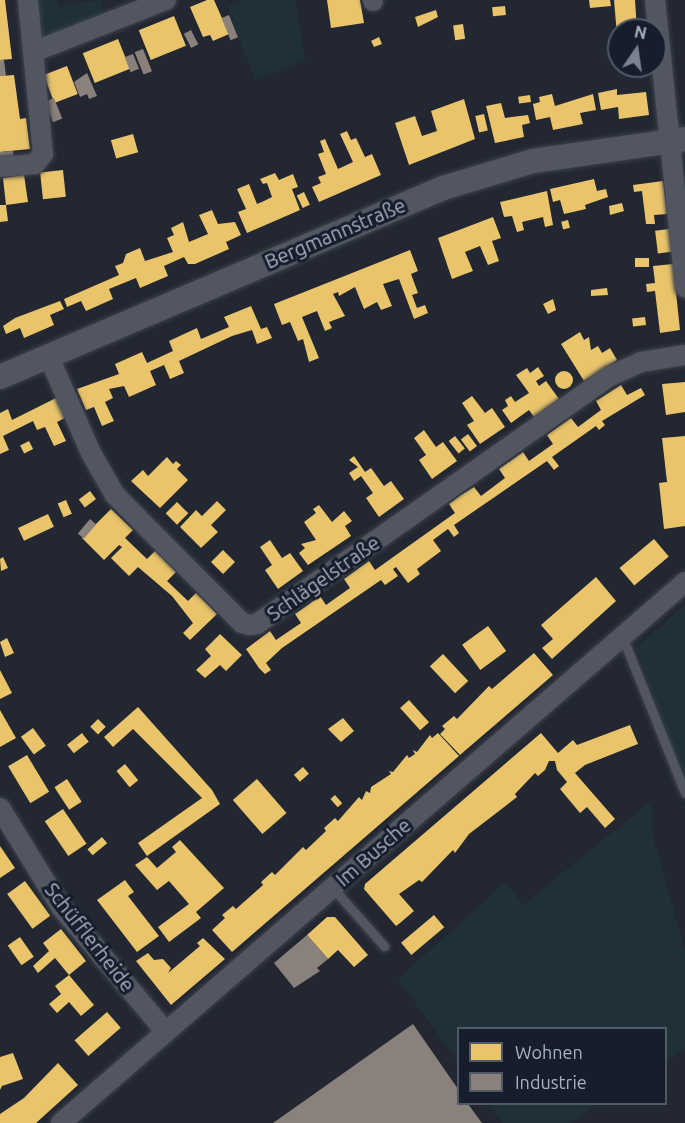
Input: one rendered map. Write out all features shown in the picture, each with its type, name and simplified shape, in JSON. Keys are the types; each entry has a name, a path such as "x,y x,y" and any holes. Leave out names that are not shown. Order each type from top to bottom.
{"street":[{"path":"0,167 35,164 43,154 28,0"},
{"path":"33,52 166,0"},
{"path":"655,0 677,139 685,287"},
{"name":"Bergmannstraße","path":"0,378 443,188 532,161 677,139"},
{"name":"Schlägelstraße","path":"49,357 91,453 115,495 242,622 250,625 257,624 610,375 641,362 685,355"},
{"name":"Im Busche","path":"61,1123 685,582"},
{"name":"Schüfflerheide","path":"0,808 62,907 166,1032"}],"lane":[{"path":"622,636 685,793"},
{"path":"332,887 384,946"}],"shaded area":[{"path":"36,0 57,0 58,6 102,0 105,17 47,36 41,31"},
{"path":"244,0 295,0 305,60 255,80 227,7"},
{"path":"685,605 685,785 636,647"},
{"path":"651,801 653,836 685,951 685,1048 667,1060 667,1027 457,1027 457,1061 398,979 506,882 523,905"},
{"path":"490,1105 597,1105 568,1123 503,1123"}],"building: Wohnen":[{"path":"0,0 5,0 12,59 0,60"},
{"path":"207,0 214,0 229,34 213,41 210,35 203,37 190,7"},
{"path":"327,0 360,0 364,23 331,28"},
{"path":"589,0 610,0 611,6 590,8"},
{"path":"614,0 635,0 636,18 616,18"},
{"path":"505,6 506,15 493,16 492,7"},
{"path":"436,10 438,17 418,27 415,17"},
{"path":"174,16 186,46 151,60 139,30"},
{"path":"463,24 465,39 455,40 453,25"},
{"path":"379,37 382,44 374,47 371,41"},
{"path":"118,39 130,69 95,83 83,53"},
{"path":"67,66 78,94 54,103 44,75"},
{"path":"14,75 20,119 26,118 30,149 0,152 0,76"},
{"path":"617,89 617,95 646,92 649,115 619,119 618,107 601,110 598,93"},
{"path":"552,94 555,106 593,94 596,110 580,113 583,124 553,130 550,117 536,120 533,104 540,102 539,97"},
{"path":"530,95 531,102 519,104 518,97"},
{"path":"464,99 475,139 409,165 395,123 415,116 422,136 437,131 431,111"},
{"path":"501,103 505,118 528,115 530,123 522,125 524,137 495,143 486,106"},
{"path":"484,114 488,131 479,133 475,116"},
{"path":"347,131 351,140 356,138 365,157 372,154 381,175 319,202 312,187 321,183 318,177 326,174 318,154 324,152 320,141 325,139 338,169 353,162 340,134"},
{"path":"133,134 138,152 116,159 111,140"},
{"path":"63,170 66,197 43,199 40,172"},
{"path":"275,173 279,180 293,174 298,187 292,189 300,210 247,233 238,212 246,209 237,189 249,184 257,204 272,197 267,183 263,184 260,179"},
{"path":"24,175 28,202 6,205 3,178"},
{"path":"594,179 597,191 606,189 608,197 585,205 586,209 564,214 560,200 553,202 550,189"},
{"path":"663,181 667,214 654,215 655,224 646,224 642,191 634,192 633,185"},
{"path":"547,191 553,225 545,227 543,217 522,222 524,230 517,232 512,216 504,217 500,202"},
{"path":"304,192 310,205 303,208 297,195"},
{"path":"622,203 624,211 610,215 609,206"},
{"path":"0,205 6,205 8,221 0,222"},
{"path":"212,210 218,224 235,222 241,235 226,242 229,249 195,264 188,264 184,257 164,266 168,276 140,288 136,278 109,289 113,299 86,311 81,301 67,307 64,299 119,275 115,266 123,263 126,254 140,248 145,261 173,252 167,238 174,235 171,228 183,222 189,242 208,234 199,215"},
{"path":"493,217 501,238 492,241 499,261 488,265 480,246 465,252 473,271 452,279 438,238"},
{"path":"568,220 570,228 563,229 561,222"},
{"path":"669,229 672,252 658,254 655,231"},
{"path":"410,250 418,271 411,274 418,293 412,295 417,308 425,305 428,313 414,319 399,279 383,284 392,306 381,310 377,302 364,309 355,287 339,296 338,292 333,294 345,316 329,322 332,328 325,331 317,311 302,317 319,358 309,362 303,339 298,341 290,322 282,325 274,304"},
{"path":"635,258 649,258 649,267 635,267"},
{"path":"673,264 680,330 660,333 655,291 647,292 646,284 655,283 653,266"},
{"path":"607,288 608,295 591,296 591,290"},
{"path":"553,299 556,310 548,314 543,304"},
{"path":"60,301 64,309 50,315 54,325 24,338 20,328 6,334 3,326 15,318"},
{"path":"251,306 261,329 267,327 272,338 257,344 252,330 232,336 179,361 184,373 170,379 164,365 150,371 156,385 129,397 124,386 109,389 113,398 105,402 114,421 102,426 94,407 86,410 77,389 119,374 115,364 142,352 147,363 173,351 169,341 197,328 201,339 229,327 224,317"},
{"path":"645,317 646,325 633,327 632,319"},
{"path":"580,332 584,340 589,337 591,350 598,346 602,353 610,348 617,360 584,381 561,344"},
{"path":"538,367 544,376 536,381 539,386 546,381 559,399 534,417 529,410 511,423 502,410 508,406 505,400 511,396 515,402 529,393 516,375 527,368 530,373"},
{"path":"564,371 570,374 573,380 570,386 564,389 558,386 555,380 558,374"},
{"path":"685,382 685,412 666,415 662,384"},
{"path":"621,385 627,395 641,388 645,395 602,421 605,425 599,430 596,426 552,457 559,466 554,470 547,461 454,525 459,533 454,537 448,529 433,540 441,551 417,569 420,574 408,583 396,567 393,569 398,576 385,585 381,580 282,648 266,663 271,670 265,674 259,668 246,649 270,631 276,640 301,623 295,614 320,596 326,605 350,588 344,579 369,561 375,570 455,513 449,504 474,487 481,496 505,478 499,469 523,452 529,461 553,444 547,435 571,418 578,427 601,410 596,401"},
{"path":"472,396 485,413 492,408 505,427 480,444 467,425 474,421 462,403"},
{"path":"56,398 65,418 57,422 66,441 54,446 45,427 37,430 33,421 3,436 9,450 0,454 0,413 8,409 12,420"},
{"path":"424,430 436,447 443,442 457,461 432,479 419,460 426,455 414,438"},
{"path":"468,434 477,446 470,451 461,439"},
{"path":"455,436 465,449 459,454 449,441"},
{"path":"685,436 685,526 664,529 659,483 667,482 662,438"},
{"path":"29,441 33,449 24,454 20,446"},
{"path":"354,456 365,472 371,468 384,486 391,481 404,499 379,517 366,498 373,493 361,476 354,481 349,473 358,467 349,460"},
{"path":"167,457 173,464 176,461 181,465 177,469 188,480 160,508 131,481 143,470 148,476"},
{"path":"90,491 96,499 85,507 79,499"},
{"path":"66,500 72,514 64,517 58,504"},
{"path":"217,501 226,510 211,525 218,532 201,548 180,527 196,510 202,516"},
{"path":"177,502 188,513 177,525 166,513"},
{"path":"319,505 332,522 344,511 352,521 345,526 351,536 308,565 299,553 305,548 301,544 316,540 304,522 316,513 313,509"},
{"path":"111,509 133,530 125,538 147,559 155,551 176,572 167,581 188,601 196,593 217,614 190,640 183,633 193,623 172,596 138,567 129,576 111,558 122,547 119,545 104,560 82,538"},
{"path":"48,514 54,527 24,541 18,528"},
{"path":"654,539 669,557 634,586 620,568"},
{"path":"270,540 282,558 290,553 303,571 278,589 265,570 272,565 260,547"},
{"path":"223,550 235,562 223,574 211,562"},
{"path":"3,557 8,568 1,571 0,559"},
{"path":"596,577 616,601 552,659 542,648 553,639 541,625"},
{"path":"488,626 506,651 480,670 462,645"},
{"path":"220,634 242,655 226,671 220,665 205,678 196,670 211,656 205,649"},
{"path":"7,638 14,653 5,657 0,642"},
{"path":"534,653 553,675 460,755 440,734 445,729 442,726 454,716 457,719 489,686 492,689"},
{"path":"443,654 468,681 455,693 430,666"},
{"path":"0,670 12,693 0,699"},
{"path":"409,700 429,722 420,730 400,708"},
{"path":"138,707 212,790 220,804 147,856 138,843 202,798 133,729 113,747 104,737"},
{"path":"0,710 16,738 0,747"},
{"path":"343,718 354,731 341,742 328,729"},
{"path":"98,719 106,727 98,735 90,727"},
{"path":"630,725 638,744 585,765 575,773 615,819 605,828 587,807 580,813 560,789 567,782 557,770 555,761 549,761 545,770 538,776 535,773 515,794 517,797 469,834 455,853 453,850 422,882 419,880 399,894 414,911 396,926 364,889 365,884 541,733 558,753 573,740 577,745"},
{"path":"33,728 46,746 34,755 21,737"},
{"path":"82,733 89,742 74,753 67,745"},
{"path":"438,733 459,756 232,952 212,930 225,918 222,915 233,906 236,909 263,885 261,882 272,872 275,875 303,847 306,850 326,831 324,828 335,818 338,821 359,797 362,800 366,791 370,793 371,787 391,774 389,771 393,772 407,755 409,758 415,754 413,750 417,752 430,735 432,738"},
{"path":"27,755 49,792 30,803 8,766"},
{"path":"125,764 138,780 130,787 116,771"},
{"path":"303,767 309,774 300,782 294,775"},
{"path":"67,779 82,802 69,810 54,787"},
{"path":"257,779 287,813 262,834 233,800"},
{"path":"335,795 342,803 338,807 330,799"},
{"path":"63,809 86,844 68,856 45,821"},
{"path":"102,837 107,843 93,855 87,849"},
{"path":"180,840 224,888 196,912 201,918 169,942 158,927 189,904 169,881 157,890 135,865 147,857 157,868 176,852 172,847"},
{"path":"0,846 15,868 0,878"},
{"path":"125,880 134,892 128,896 159,936 137,952 97,900"},
{"path":"25,881 50,916 32,929 7,894"},
{"path":"434,915 444,927 411,955 401,943"},
{"path":"327,917 335,917 368,955 354,967 338,950 328,959 307,935"},
{"path":"61,929 86,961 69,975 55,958 38,973 33,966 49,951 43,943"},
{"path":"20,937 34,957 21,965 8,946"},
{"path":"203,938 225,959 171,1005 136,961 148,953 154,960 163,959 171,968 168,973 200,946 197,943"},
{"path":"69,975 94,1005 81,1016 69,1002 57,1013 49,1004 61,994 55,986"},
{"path":"107,1012 121,1028 88,1056 75,1040"},
{"path":"13,1053 23,1079 2,1086 0,1090 0,1057"},
{"path":"58,1063 78,1085 36,1123 0,1123 0,1114 24,1098"}],"building: Industrie":[{"path":"229,15 238,37 231,40 222,18"},
{"path":"191,30 198,44 191,48 184,34"},
{"path":"143,49 152,71 144,75 135,52"},
{"path":"133,54 139,69 131,72 125,57"},
{"path":"0,60 4,60 6,76 0,76"},
{"path":"87,73 97,96 89,99 87,94 80,97 74,82"},
{"path":"54,98 62,118 53,122 45,102"},
{"path":"13,151 14,159 0,161 0,152"},
{"path":"90,519 96,524 84,539 78,534"},
{"path":"307,935 328,959 317,968 320,971 294,988 274,963"},
{"path":"413,1024 457,1088 457,1105 469,1105 482,1123 273,1123"}]}
